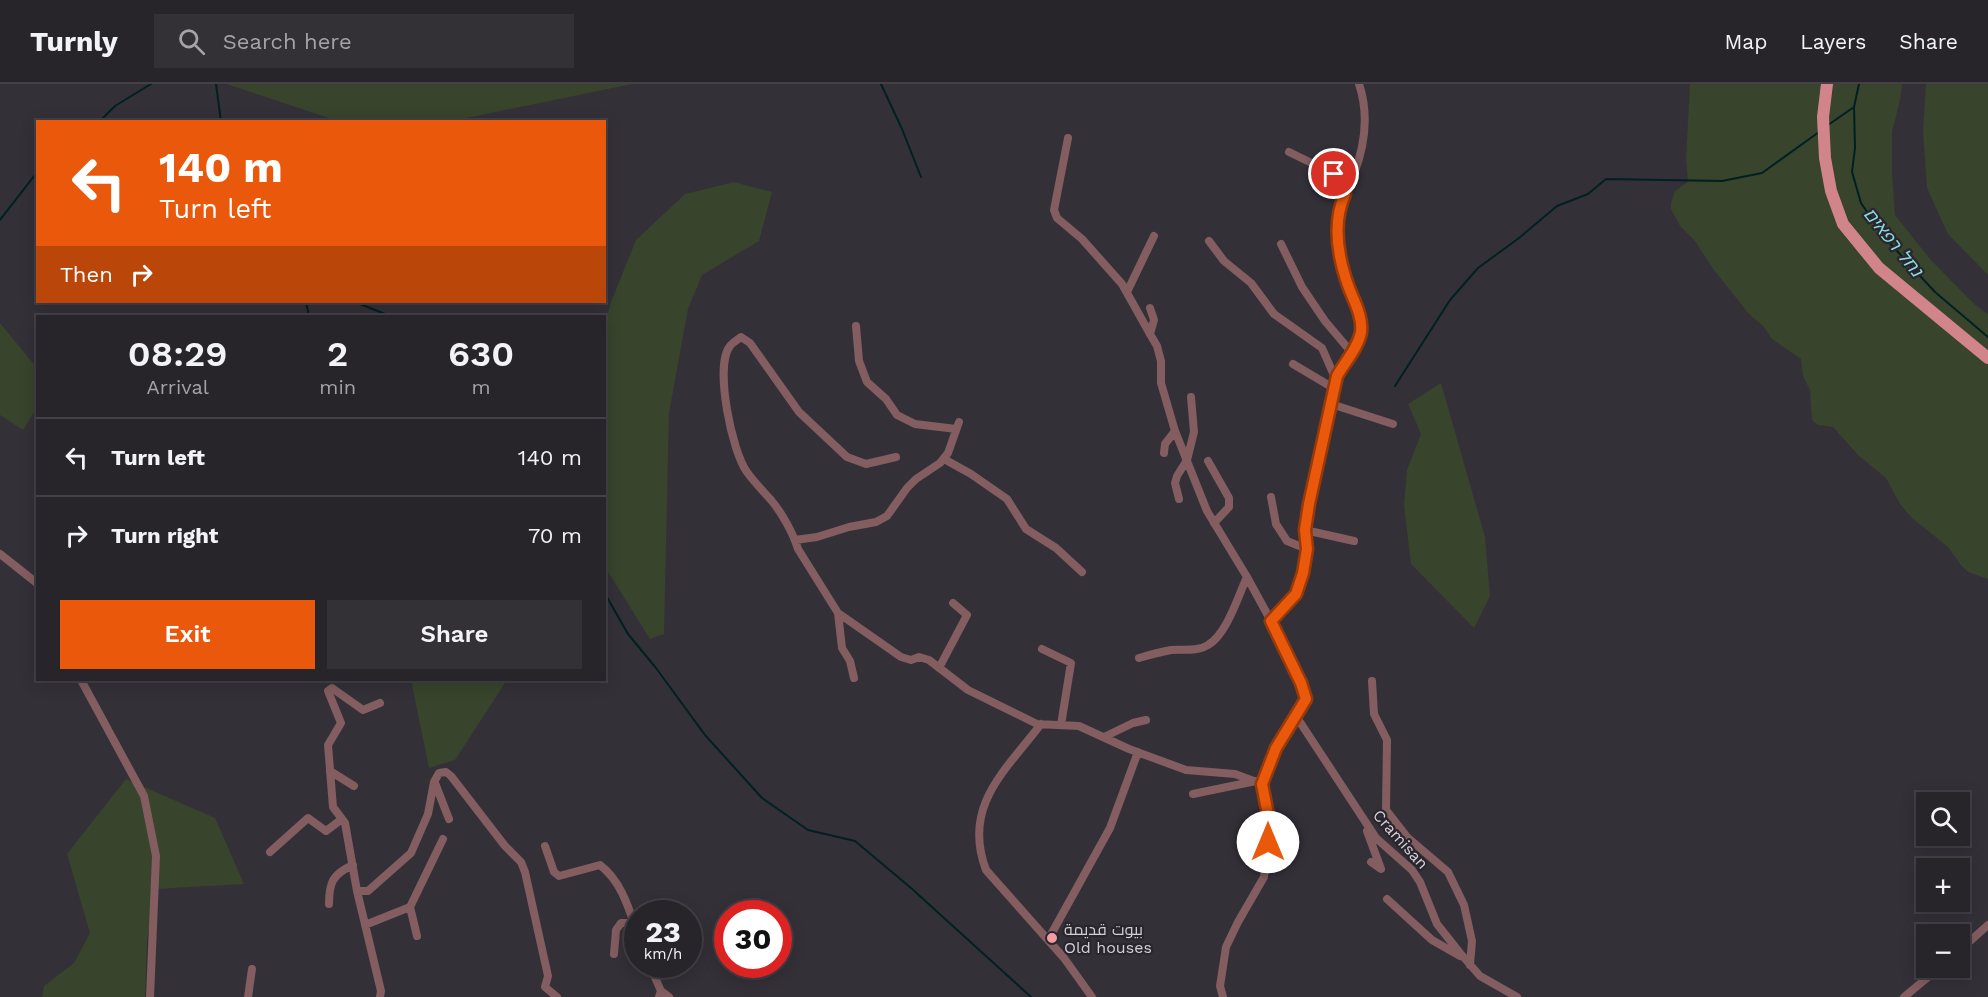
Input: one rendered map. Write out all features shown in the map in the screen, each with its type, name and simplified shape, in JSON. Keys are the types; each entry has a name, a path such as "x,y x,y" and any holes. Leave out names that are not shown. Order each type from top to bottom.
{"main road":[{"path":"1827,84 1823,117 1825,158 1831,191 1843,224 1879,268 1988,358"}],"street":[{"path":"1271,621 1296,594 1303,573 1307,549 1305,530 1335,384 1346,360 1355,349 1361,331 1360,315 1348,284 1336,233 1341,203 1355,171 1365,134 1365,102 1359,84"},
{"path":"1068,138 1054,210 1057,218 1082,239 1120,280 1150,334 1161,361 1161,383 1175,431 1207,511 1271,621 1301,683 1306,699 1276,748 1259,782 1270,825 1264,877 1226,946 1220,986 1223,997"},
{"path":"1289,152 1334,174 1345,194"},
{"path":"1127,292 1154,236"},
{"path":"1209,241 1224,261 1251,283 1274,314 1322,348 1335,384"},
{"path":"1281,244 1302,287 1325,321 1352,353"},
{"path":"1150,308 1154,320 1150,334"},
{"path":"795,540 817,537 849,527 876,522 887,516 916,479 944,459 958,426 915,424 897,415 886,399 867,382 859,361 856,326"},
{"path":"896,457 866,464 847,457 800,412 750,343 741,338 729,346 726,356 724,390 731,436 745,471 774,503 810,570 838,613 901,657 911,660 919,657 929,660 968,690 1022,717 1041,724 1079,726 1186,770 1235,774 1259,782"},
{"path":"1293,364 1335,384"},
{"path":"1179,499 1175,483 1187,460 1194,432 1191,397"},
{"path":"1331,404 1393,424"},
{"path":"1164,453 1165,444 1175,431"},
{"path":"944,459 971,474 1007,499 1026,529 1056,548 1082,572"},
{"path":"1208,461 1229,498 1229,507 1214,523"},
{"path":"1271,497 1276,524 1287,541 1307,549"},
{"path":"1305,530 1354,541"},
{"path":"0,554 36,582"},
{"path":"1139,658 1171,650 1185,650 1208,645 1218,635 1237,603 1247,577"},
{"path":"939,668 967,615 953,603"},
{"path":"838,613 842,648 850,661 854,678"},
{"path":"1042,649 1071,663 1061,725"},
{"path":"82,681 144,796 156,856 150,997"},
{"path":"1372,681 1374,714 1387,740 1386,810 1407,837 1448,872 1464,904 1472,941 1468,962 1432,940 1387,899"},
{"path":"380,703 363,710 332,688 328,691 341,723 328,745 333,807 345,823 357,891 381,991 380,997"},
{"name":"Cramisan","path":"1296,716 1376,838 1412,870 1420,882 1437,924 1480,976 1517,997"},
{"path":"1104,737 1132,723 1146,720"},
{"path":"1041,724 989,791 978,825 980,855 986,870 1064,958 1092,997"},
{"path":"1048,939 1110,828 1138,752"},
{"path":"330,771 354,786"},
{"path":"357,891 368,891 411,853 429,814 435,782 440,773 446,772 505,846 521,862 548,976 545,987 557,997"},
{"path":"435,782 449,819"},
{"path":"1193,794 1259,782"},
{"path":"270,852 308,818 326,831 342,819"},
{"path":"1362,819 1381,869 1371,862"},
{"path":"417,936 411,907 443,839"},
{"path":"545,846 554,872 559,876 600,865 611,874 625,900"},
{"path":"329,904 329,889 334,878 342,870 352,865"},
{"path":"365,925 411,907"},
{"path":"614,954 616,930 621,923 624,923"},
{"path":"1970,942 1988,926"},
{"path":"248,997 252,969"},
{"path":"655,978 663,995"},
{"path":"1904,997 1927,978"}],"green space":[{"path":"227,84 632,84 457,120 335,120"},
{"path":"1690,84 1902,84 1892,132 1895,215 1930,259 1973,303 1988,314 1988,579 1968,572 1948,547 1912,518 1900,504 1886,478 1858,455 1833,427 1818,425 1812,420 1811,392 1803,376 1801,359 1772,339 1763,326 1749,314 1714,270 1695,241 1680,226 1671,209 1671,203 1675,191 1688,182 1686,159"},
{"path":"1926,84 1988,84 1988,275 1948,234 1927,188 1923,131"},
{"path":"734,182 772,192 759,241 702,275 688,309 669,413 664,634 650,639 606,569 606,321 611,302 636,240 685,194"},
{"path":"0,323 36,367 36,410 23,430 0,415"},
{"path":"1441,383 1485,537 1490,596 1474,628 1411,564 1404,505 1407,470 1421,434 1408,404"},
{"path":"411,681 506,681 455,760 429,768"},
{"path":"126,779 215,818 244,884 155,889 147,941 145,997 42,997 44,986 74,963 90,933 67,854"}],"waterway":[{"path":"101,120 115,106 151,84"},
{"path":"216,84 221,120"},
{"path":"881,84 921,177"},
{"name":"נחל רפאים","path":"1859,84 1854,107 1855,148 1852,172 1861,203 1884,237 1935,292 1988,337"},
{"path":"1828,125 1854,107"},
{"path":"1395,386 1450,300 1478,268 1557,206 1588,194 1606,179 1722,181 1762,173 1819,132"},
{"path":"0,220 36,174"},
{"path":"306,303 309,315"},
{"path":"358,303 388,315"},
{"path":"606,596 628,634 705,735 762,798 808,830 855,841 911,888 1031,997"}],"place":[{"name":"بيوت قديمة Old houses","path":"1052,938"}],"route":[{"path":"1268,842 1270,825 1262,784 1276,748 1306,699 1301,683 1271,621 1296,594 1303,573 1307,549 1305,530 1309,504 1337,376 1355,349 1361,331 1360,315 1348,284 1336,233 1341,203 1345,194 1334,174"}]}
